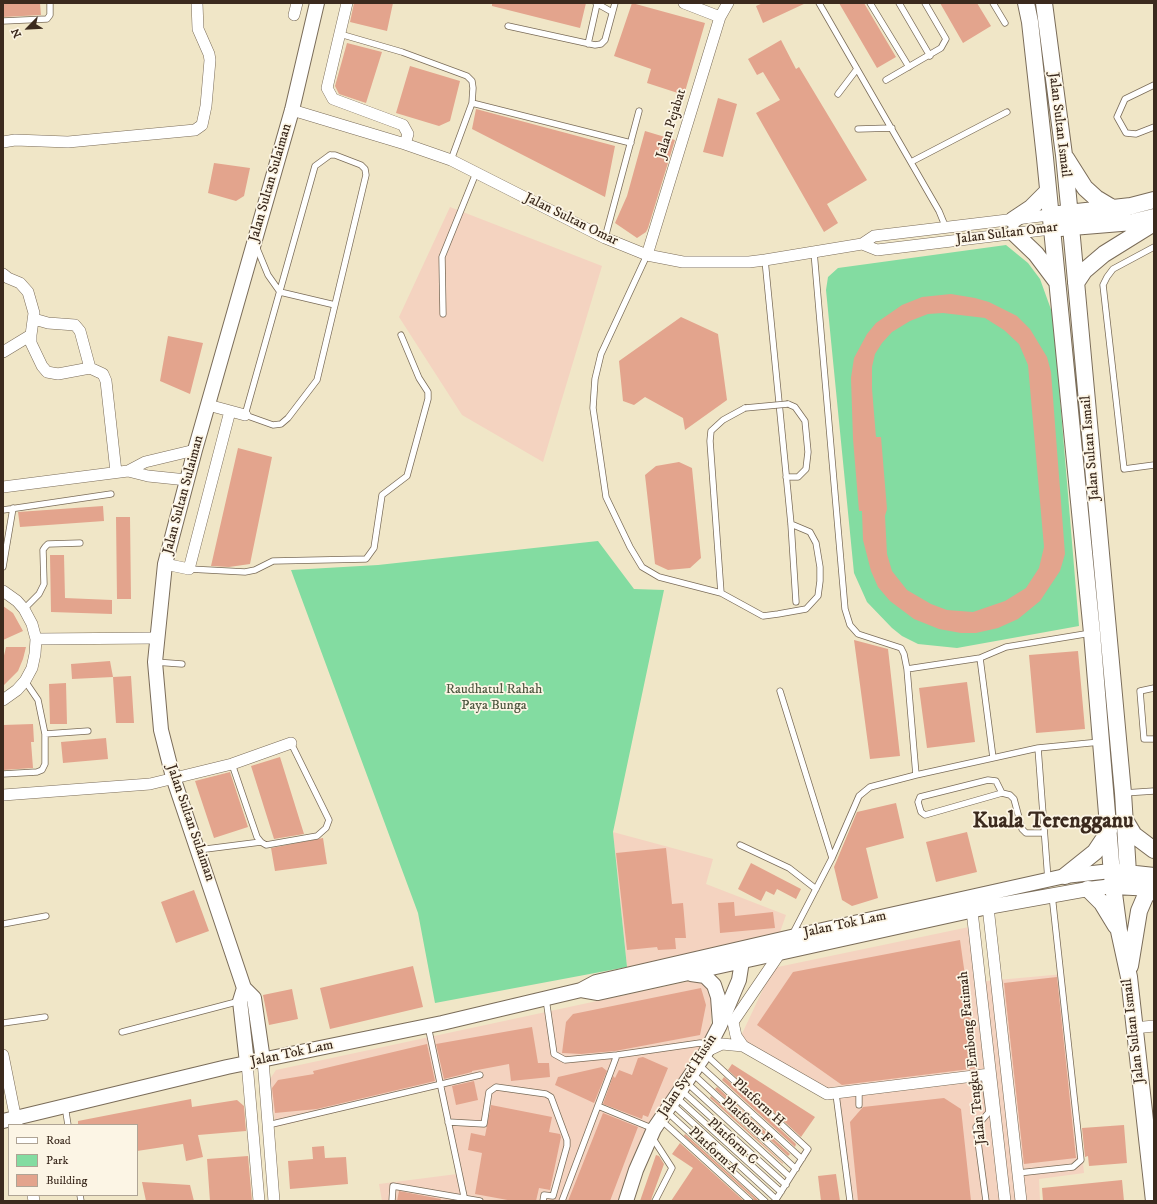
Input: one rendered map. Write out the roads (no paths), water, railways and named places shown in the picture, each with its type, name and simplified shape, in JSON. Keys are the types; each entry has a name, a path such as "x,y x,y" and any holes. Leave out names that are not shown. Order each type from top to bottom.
{"main road":[{"name":"Jalan Sultan Ismail","path":"1026,3 1030,22 1050,222 1058,284 1102,741 1112,879 1118,931 1128,977 1154,1201"},
{"name":"Jalan Sultan Ismail","path":"1044,3 1064,155 1123,793 1128,873"},
{"path":"1064,155 1085,188 1096,198 1110,207"},
{"path":"1047,192 1013,226 1058,284"},
{"path":"1050,222 1070,220 1110,207 1131,206 1154,200"},
{"name":"Jalan Sultan Omar","path":"1070,220 1133,222 1154,217"},
{"path":"1076,283 1084,271 1104,254 1154,223"},
{"path":"1125,820 1134,835 1154,850"},
{"path":"1065,876 1095,852 1109,831"},
{"path":"1112,879 1128,873 1154,884"},
{"path":"1112,879 1154,884"},
{"path":"1128,977 1134,933 1140,911 1145,897 1154,884"},
{"path":"1088,889 1102,903 1118,931"}],"street":[{"path":"3,142 16,140 68,142 194,130 202,125 206,106 210,60 209,54 198,29 197,3"},
{"path":"294,14 297,3"},
{"name":"Jalan Sultan Sulaiman","path":"247,1063 242,994 198,850 172,777 161,730 155,662 165,564 195,450 292,110 317,3"},
{"path":"347,3 327,88 334,99 403,125 408,134 405,144"},
{"path":"684,3 720,17"},
{"name":"Jalan Pejabat","path":"647,255 720,17 728,3"},
{"name":"Jalan Sultan Omar","path":"292,110 405,144 451,160 605,238 647,255 683,262 749,262 862,244 874,236 946,228 1013,226 1050,222"},
{"name":"Jalan Sultan Omar","path":"862,244 877,250 948,241 1013,226"},
{"path":"946,228 948,241"},
{"path":"3,274 20,283 28,292 34,313 31,343 42,366 47,372 58,374 90,368 103,374 106,382 116,472"},
{"path":"34,319 48,323 75,325 80,331 90,368"},
{"path":"3,352 31,335"},
{"path":"208,405 245,416"},
{"path":"165,564 188,569 230,411"},
{"path":"128,471 145,462 195,450"},
{"path":"3,487 128,471 148,476 187,480"},
{"path":"3,591 17,601 24,609 32,624 36,640 32,668 25,681 17,690 3,700"},
{"path":"36,640 157,638"},
{"path":"3,795 137,786 232,764 292,743"},
{"name":"Jalan Tok Lam","path":"581,990 598,993 687,973 791,937 1065,876 1112,879"},
{"name":"Jalan Tok Lam","path":"12,1121 64,1106 247,1063 262,1056 285,1055 428,1026 581,990 596,982 740,955 780,953 988,907 1088,889 1112,879"},
{"path":"988,907 1021,1201"},
{"name":"Jalan Tengku Embong Fatimah","path":"972,911 987,1074 1005,1201"},
{"name":"Jalan Syed Husin","path":"743,1046 736,1036 733,1022 765,972 780,953"},
{"name":"Jalan Syed Husin","path":"626,1201 681,1088 720,1025 738,980 740,955"},
{"path":"687,973 705,976 712,983 718,997 720,1025"},
{"name":"Jalan Sultan Sulaiman","path":"242,994 254,998 262,1056"},
{"path":"1134,1028 1154,1026"},
{"path":"258,1030 270,1045 285,1055"},
{"path":"681,1088 722,1044 743,1046 827,1094 987,1074"},
{"path":"227,1067 238,1060 245,1047"},
{"path":"3,1055 12,1121"},
{"path":"262,1056 274,1201"},
{"path":"247,1063 259,1201"}],"lane":[{"path":"3,21 47,19 50,15 50,3"},
{"path":"508,26 588,44 601,44 605,40 615,3"},
{"path":"819,3 940,210 946,228"},
{"path":"870,3 909,67"},
{"path":"899,3 930,56"},
{"path":"886,80 930,56 941,48 946,39 925,3"},
{"path":"993,3 1005,23"},
{"path":"588,44 597,4 612,12"},
{"path":"340,34 402,52 467,76 472,81 472,104 451,160"},
{"path":"838,94 857,69"},
{"path":"1154,85 1125,99 1117,116 1126,133 1136,134 1154,127"},
{"path":"472,104 631,143"},
{"path":"605,238 639,111"},
{"path":"911,162 1007,112"},
{"path":"858,129 892,128"},
{"path":"335,155 361,165 366,176 317,380 288,418 281,424 273,425 245,416 280,292 315,166 324,158 335,155"},
{"path":"443,314 442,257 476,173"},
{"path":"254,242 268,275 280,292 335,305"},
{"path":"1154,247 1113,269 1107,276 1103,285 1124,469 1154,465"},
{"path":"814,252 845,609 850,625 858,634 901,648 904,654 907,669 916,775"},
{"path":"647,255 601,354 595,379 593,408 606,497 630,547 642,567 659,577 720,593 763,616 806,609 818,596 820,567 816,543 810,532 791,524"},
{"path":"766,260 791,524 796,602"},
{"path":"188,569 245,572 255,570 273,561 366,559 374,548 382,495 407,476 428,399 428,392 419,378 401,335"},
{"path":"720,593 711,431 722,420 745,408 788,404 795,407 805,421 808,452 806,469 798,477 786,477"},
{"path":"3,510 111,494"},
{"path":"3,567 13,508"},
{"path":"24,609 39,594 44,584 44,547 48,544 80,543"},
{"path":"907,669 980,658 1006,647 1092,633"},
{"path":"980,658 993,758"},
{"path":"155,662 182,664"},
{"path":"3,774 37,772 42,770 45,764 45,734 38,700 25,681"},
{"path":"1154,688 1140,691 1144,739 1154,739"},
{"path":"780,691 832,858"},
{"path":"45,734 88,731"},
{"path":"791,937 832,858 859,796 870,787 916,775 1038,748 1102,741"},
{"path":"198,850 260,842 266,844 317,836 326,828 328,820 292,743"},
{"path":"1038,748 1048,880"},
{"path":"232,764 260,842"},
{"path":"1002,793 996,781 988,780 920,797 918,802 921,812 926,815 1002,793 1010,795 1014,799 1022,829 1026,833 1044,833"},
{"path":"1123,793 1154,790"},
{"path":"740,845 789,868 816,889"},
{"path":"1018,1173 1073,1167 1082,1160 1052,895"},
{"path":"3,924 46,916"},
{"path":"122,1032 242,994"},
{"path":"546,998 554,1054 565,1060 617,1055 700,1042 681,1088 672,1168 656,1201"},
{"path":"3,1023 45,1017"},
{"path":"428,1026 465,1199"},
{"path":"562,1201 617,1055"},
{"path":"986,1201 976,1126 989,1112 987,1074"},
{"path":"268,1124 480,1075"},
{"path":"448,1122 484,1124 489,1092 496,1087 546,1094 552,1097 567,1140 567,1146 554,1196 544,1195 542,1201"},
{"path":"681,1088 796,1169"},
{"path":"681,1088 786,1185"},
{"path":"681,1088 781,1192"},
{"path":"681,1088 765,1201"},
{"path":"598,1106 681,1088 808,1149 776,1200"},
{"name":"Platform H","path":"681,1088 802,1159"},
{"name":"Platform F","path":"681,1088 790,1177"},
{"name":"Platform C","path":"681,1088 776,1200"},
{"name":"Platform A","path":"681,1088 750,1201"},
{"path":"859,1091 859,1105"},
{"path":"836,1094 850,1201"},
{"path":"64,1106 68,1124"},
{"path":"392,1201 393,1186 480,1201"}],"district":[{"name":"Kuala Terengganu","path":"1053,822"}],"park label":[{"name":"Raudhatul Rahah Paya Bunga","path":"494,698"}]}
